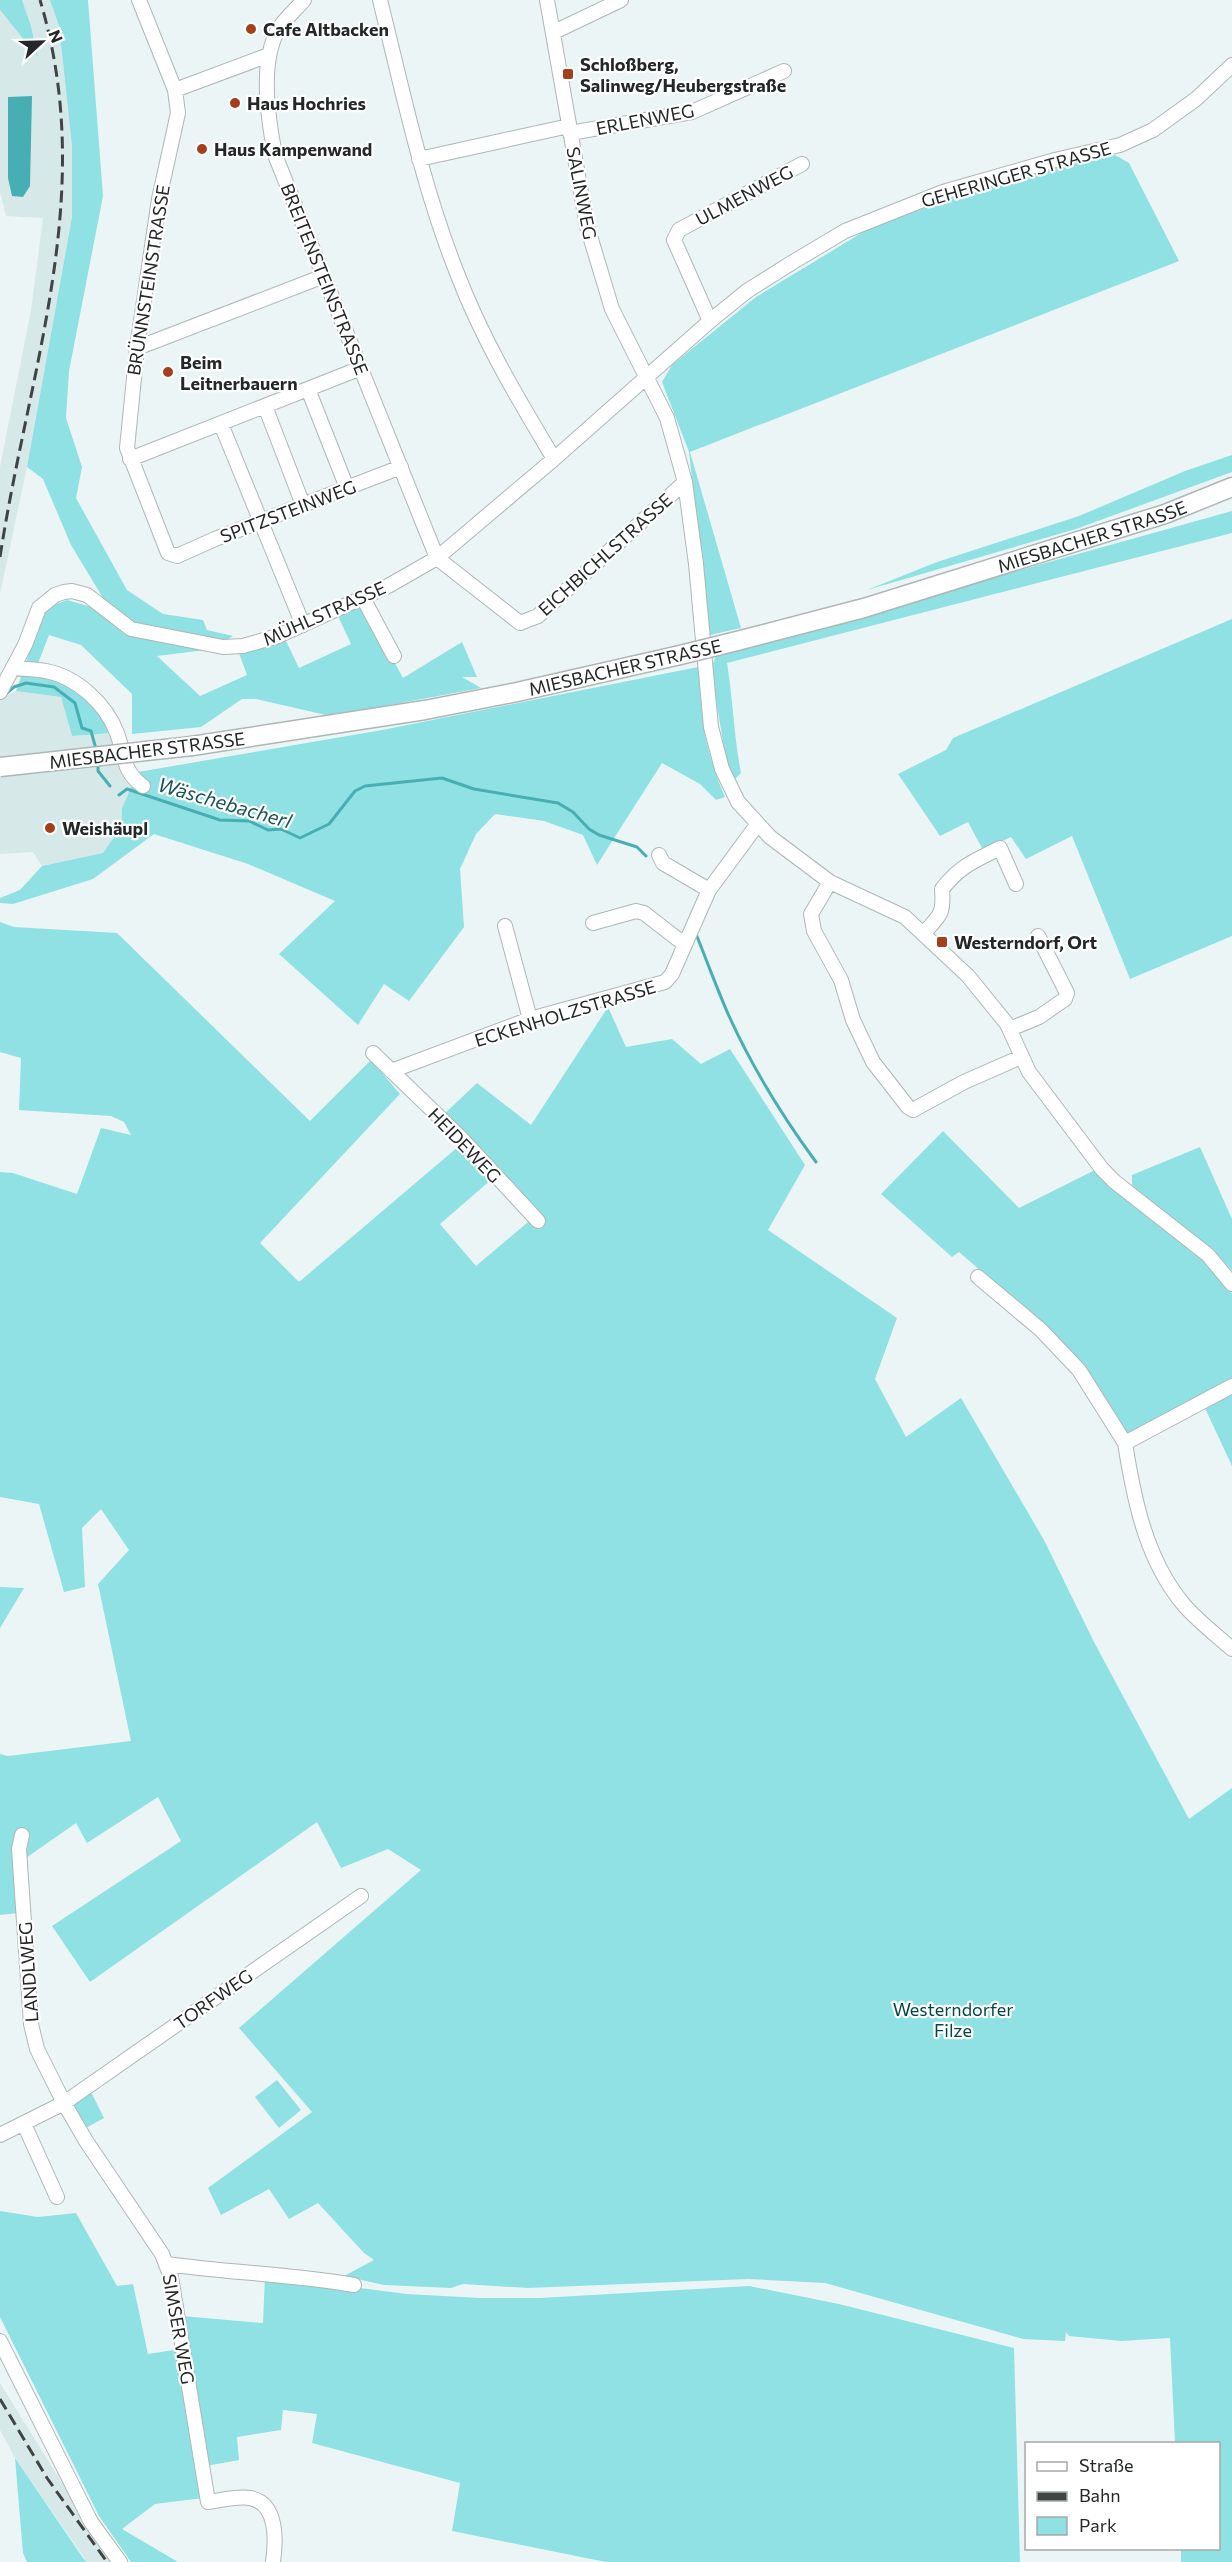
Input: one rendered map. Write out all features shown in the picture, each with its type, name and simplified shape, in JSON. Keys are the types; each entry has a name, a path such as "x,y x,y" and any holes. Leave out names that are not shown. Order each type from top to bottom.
{"main road":[{"name":"MIESBACHER STRASSE","path":"0,767 192,746 425,710 676,656 864,608 1165,514 1232,487"},
{"path":"1165,514 1232,498"}],"street":[{"name":"BRÜNNSTEINSTRASSE","path":"139,0 175,90 178,113 159,199 126,436 130,459 168,554 177,556"},
{"name":"BREITENSTEINSTRASSE","path":"304,0 280,26 269,56 267,98 275,155 437,558"},
{"path":"381,0 419,159 457,274 506,380 554,459"},
{"name":"SALINWEG","path":"547,0 587,226 606,292 618,323 648,376 667,418 685,482 696,564 711,727 722,769 733,793 757,825 793,856 830,882 894,910 968,976 1000,1014 1010,1029 1021,1057 1102,1169 1134,1200 1208,1255 1232,1284"},
{"path":"554,32 621,0"},
{"path":"175,90 269,56"},
{"name":"GEHERINGER STRASSE","path":"648,376 747,291 845,231 943,192 1055,160 1120,145 1154,130 1197,99 1232,65"},
{"name":"ERLENWEG","path":"419,159 570,129 692,112 784,71"},
{"name":"ULMENWEG","path":"710,321 674,240 680,230 802,164"},
{"path":"137,348 324,276"},
{"path":"130,459 361,368"},
{"name":"MÜHLSTRASSE","path":"0,692 39,608 55,595 64,592 72,591 87,596 130,629 223,647 243,646 278,636 363,598 437,558 648,376"},
{"path":"308,389 347,488"},
{"path":"265,406 303,505"},
{"path":"220,424 303,626"},
{"name":"SPITZSTEINWEG","path":"177,556 400,467"},
{"name":"EICHBICHLSTRASSE","path":"437,558 520,623 538,616 685,482"},
{"path":"363,598 394,656"},
{"path":"13,668 47,671 80,686 89,693 102,708 117,732 132,778 143,786"},
{"name":"ECKENHOLZSTRASSE","path":"392,1071 530,1019 665,982 672,974 710,890 757,825"},
{"path":"923,934 942,912 944,905 942,889 953,874 973,861 1000,848 1016,884"},
{"path":"659,855 663,863 710,890"},
{"path":"830,882 811,914 814,931 841,980 853,1020 873,1062 908,1107 913,1110 964,1082 1021,1057"},
{"path":"593,923 636,911 644,913 684,944"},
{"path":"505,926 530,1019"},
{"path":"1010,1029 1039,1017 1065,999 1067,993 1038,936"},
{"name":"HEIDEWEG","path":"373,1053 461,1138 537,1221"},
{"path":"978,1277 1041,1330 1079,1370 1125,1443 1139,1517 1156,1559 1185,1606 1232,1649"},
{"path":"1125,1443 1232,1386"},
{"name":"LANDLWEG","path":"22,1834 19,1849 31,2024 37,2049 64,2103"},
{"name":"TORFWEG","path":"64,2103 361,1896"},
{"path":"0,2135 64,2103"},
{"name":"SIMSER WEG","path":"64,2103 86,2141 167,2264 208,2502 240,2497 253,2498 262,2503 269,2510 273,2524 273,2562"},
{"path":"0,2123 19,2126"},
{"path":"19,2126 57,2197"},
{"path":"167,2264 216,2271 313,2277 354,2284"},
{"path":"0,2342 92,2522 120,2562"}],"shaded area":[{"path":"22,0 50,0 59,26 72,147 72,217 27,467 0,594 0,467 31,310 43,218 6,216 0,192 0,10 38,55"},
{"path":"32,96 30,186 23,197 12,196 8,178 8,97"},
{"path":"16,691 61,697 72,736 111,733 138,772 122,808 121,827 103,853 42,866 33,852 0,854 0,699"},
{"path":"0,2383 113,2562 87,2562 15,2458 0,2430"}],"green space":[{"path":"0,0 22,0 38,57 0,10"},
{"path":"50,0 88,0 103,196 69,371 66,418 82,467 76,498 127,590 163,614 203,620 207,630 233,636 213,649 157,656 200,696 247,675 239,653 269,646 285,639 299,668 351,644 338,616 363,604 403,678 462,642 477,677 462,677 481,688 326,715 256,699 242,699 201,727 132,734 132,694 81,645 49,635 37,666 96,705 111,733 72,736 61,697 16,691 45,608 67,600 112,613 71,545 43,479 27,467 72,217 72,146 59,26"},
{"path":"1115,155 1129,163 1179,261 690,452 741,628 710,635 689,452 662,382 672,365 756,297 868,229 946,200 1077,162"},
{"path":"1232,455 1232,472 1076,529 867,590 937,562 1079,516 1185,471"},
{"path":"1232,511 1232,533 727,663 741,773 735,779 726,759 714,688 701,691 707,745 725,797 716,800 700,784 662,763 597,865 583,835 544,821 495,814 476,834 460,869 464,927 409,1001 384,984 358,1025 279,954 335,901 248,864 154,834 93,879 13,904 0,903 0,898 20,890 42,866 103,853 121,827 122,808 138,772 382,730 713,664 716,655"},
{"path":"1232,619 1232,936 1130,979 1072,836 1026,859 1011,837 983,850 968,822 940,836 898,774 946,750 953,738"},
{"name":"Westerndorfer Filze","path":"0,922 14,927 117,933 310,1121 371,1060 400,1094 260,1243 299,1282 459,1146 492,1179 440,1224 476,1266 528,1222 538,1218 441,1117 477,1083 531,1125 608,1007 626,1047 672,1039 701,1064 730,1049 805,1165 768,1230 897,1318 875,1379 906,1437 961,1398 1044,1540 1094,1642 1189,1819 1232,1788 1232,2562 1181,2562 1181,2550 1220,2550 1220,2442 1175,2442 1170,2338 1121,2341 1069,2336 1066,2332 1065,2341 1023,2339 825,2283 748,2279 528,2288 463,2284 451,2288 384,2285 344,2276 374,2260 364,2253 318,2203 289,2219 269,2189 221,2215 208,2188 312,2112 239,2028 421,1870 388,1849 341,1868 317,1822 90,1982 52,1926 181,1841 158,1797 87,1843 76,1823 23,1860 27,1912 0,1915 0,1754 8,1756 131,1741 98,1584 129,1550 101,1509 82,1528 85,1587 64,1592 39,1504 0,1497 0,1172 13,1173 77,1194 101,1128 131,1135 124,1122 111,1116 19,1110 21,1058 0,1052"},
{"path":"943,1131 1019,1208 1097,1169 1200,1256 1232,1294 1232,1381 1131,1436 1124,1435 1040,1322 959,1252 952,1257 881,1194"},
{"path":"1200,1147 1232,1219 1232,1271 1209,1248 1132,1186 1132,1175"},
{"path":"1232,1392 1232,1466 1204,1406"},
{"path":"0,1587 24,1588 0,1628"},
{"path":"277,2080 301,2110 279,2128 255,2097"},
{"path":"90,2090 104,2118 84,2129 73,2108 73,2101"},
{"path":"0,2211 38,2217 76,2213 117,2286 133,2284 148,2354 180,2349 203,2498 155,2504 122,2529 178,2562 131,2562 99,2516 0,2317"},
{"path":"265,2276 407,2294 480,2298 540,2298 749,2286 839,2304 1014,2348 1020,2562 606,2562 452,2531 460,2483 312,2443 317,2414 283,2410 281,2430 237,2437 239,2460 206,2466 182,2316 263,2323"},
{"path":"15,2458 87,2562 27,2562 23,2553"}],"waterway":[{"name":"Wäschebacherl","path":"5,695 14,687 26,683 54,687 75,703 82,728 91,731 96,749"},
{"name":"Wäschebacherl","path":"98,762 98,771 110,786"},
{"name":"Wäschebacherl","path":"119,795 127,789 220,820 249,821 268,830 281,829 300,838 329,824 355,791 365,786 442,778 474,789 558,803 573,812 589,829 599,835 637,847 646,856"},
{"path":"696,934 738,1035 780,1109 816,1162"}],"railway":[{"path":"0,557 53,280 60,211 62,142 56,72 40,0"},
{"path":"0,2399 47,2478 107,2562"}],"place":[{"name":"Cafe Altbacken","path":"251,29"},
{"name":"Schloßberg, Salinweg/Heubergstraße","path":"568,74"},
{"name":"Haus Hochries","path":"235,103"},
{"name":"Haus Kampenwand","path":"202,149"},
{"name":"Beim Leitnerbauern","path":"168,372"},
{"name":"Weishäupl","path":"50,828"},
{"name":"Westerndorf, Ort","path":"942,942"}]}
